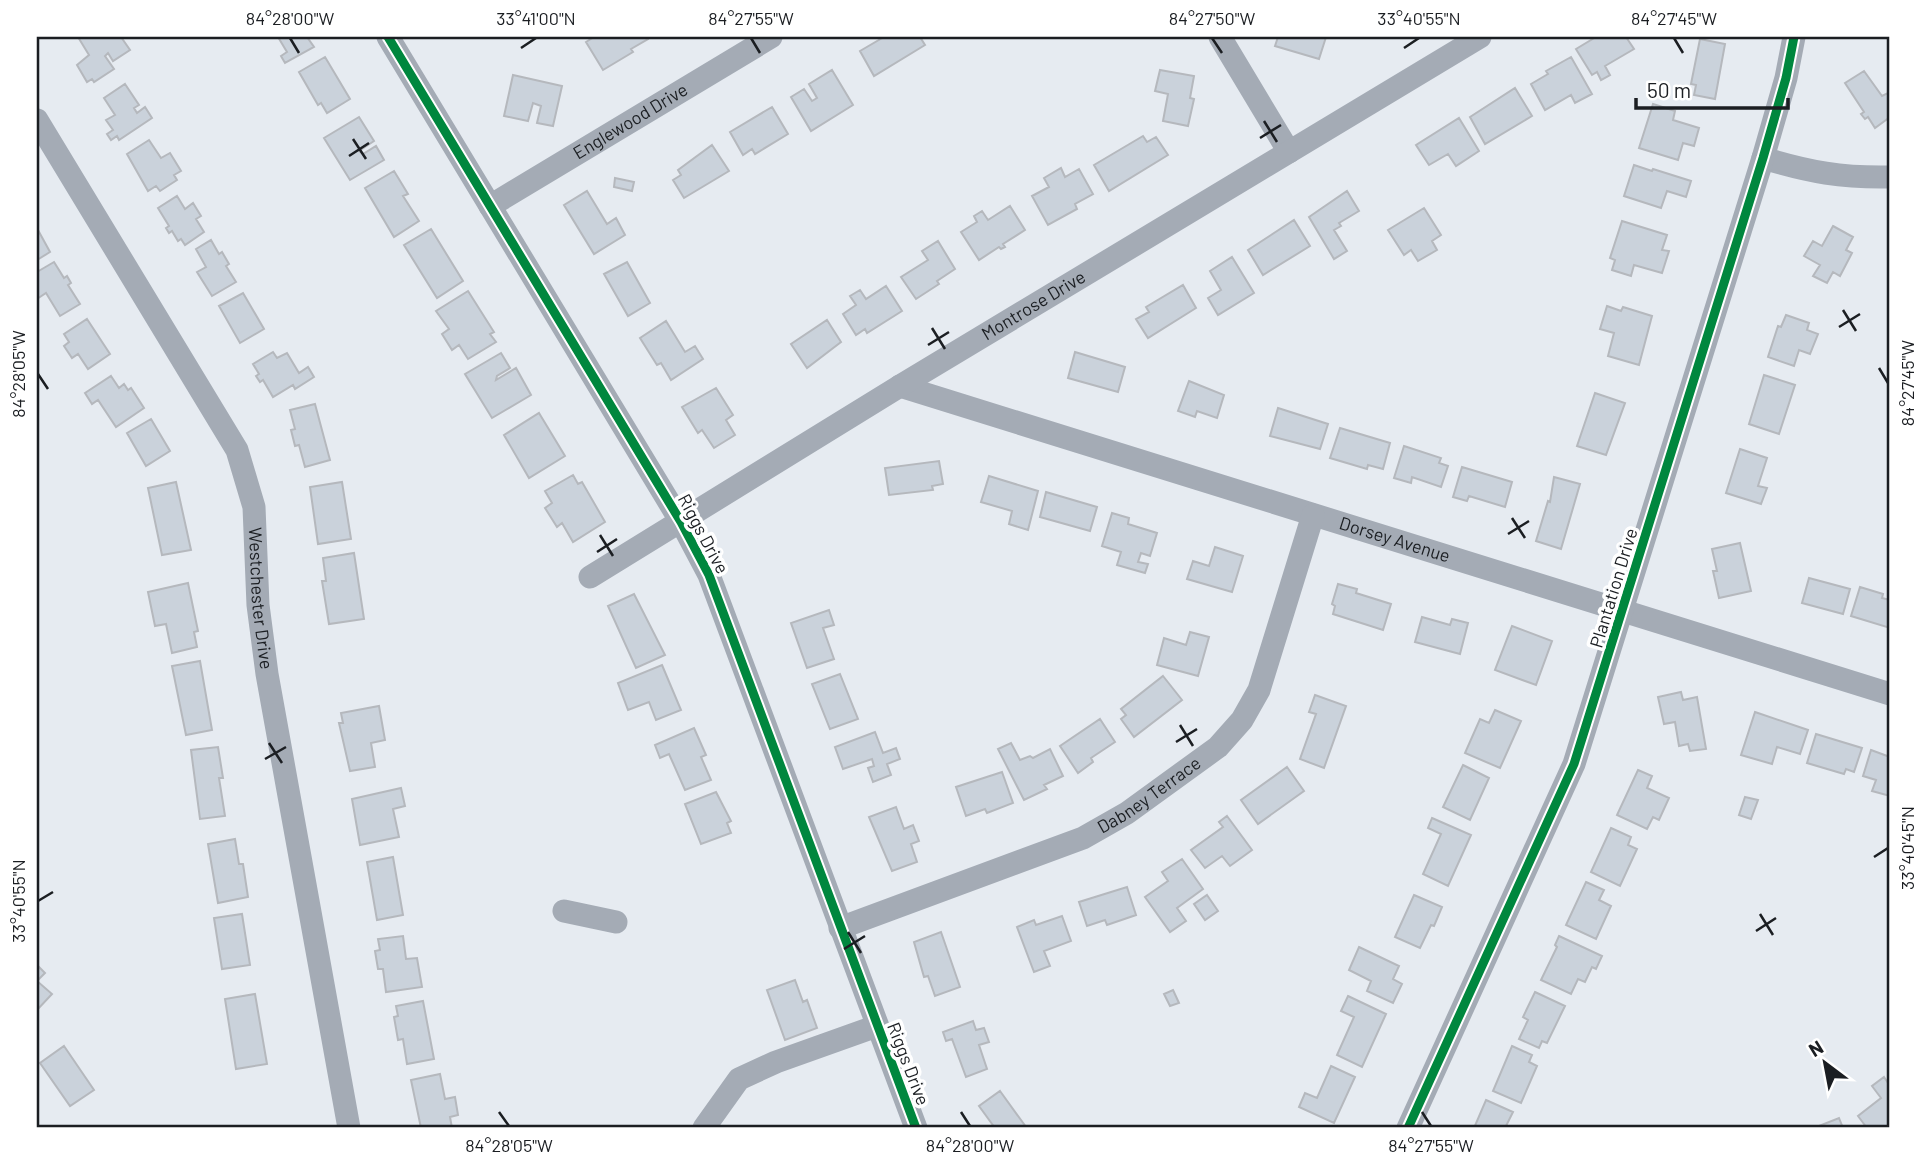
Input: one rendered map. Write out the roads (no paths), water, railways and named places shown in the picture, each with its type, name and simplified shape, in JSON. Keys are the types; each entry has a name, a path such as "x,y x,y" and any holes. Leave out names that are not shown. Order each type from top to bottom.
{"street":[{"name":"Riggs Drive","path":"388,37 681,522 709,575 916,1128"},
{"name":"Englewood Drive","path":"491,206 771,37"},
{"path":"1220,37 1289,152"},
{"name":"Montrose Drive","path":"590,577 900,386 1480,37"},
{"name":"Plantation Drive","path":"1408,1128 1574,764 1624,611 1763,158 1786,78 1794,37"},
{"name":"Westchester Drive","path":"37,120 237,450 254,507 258,605 265,660 349,1128"},
{"path":"1763,158 1819,173 1853,178 1890,177"},
{"name":"Dorsey Avenue","path":"900,386 1890,694"},
{"name":"Dabney Terrace","path":"840,928 1083,838 1127,813 1218,747 1242,720 1259,690 1313,514"},
{"path":"564,911 617,922"},
{"path":"704,1128 739,1079 776,1062 877,1026"}]}
